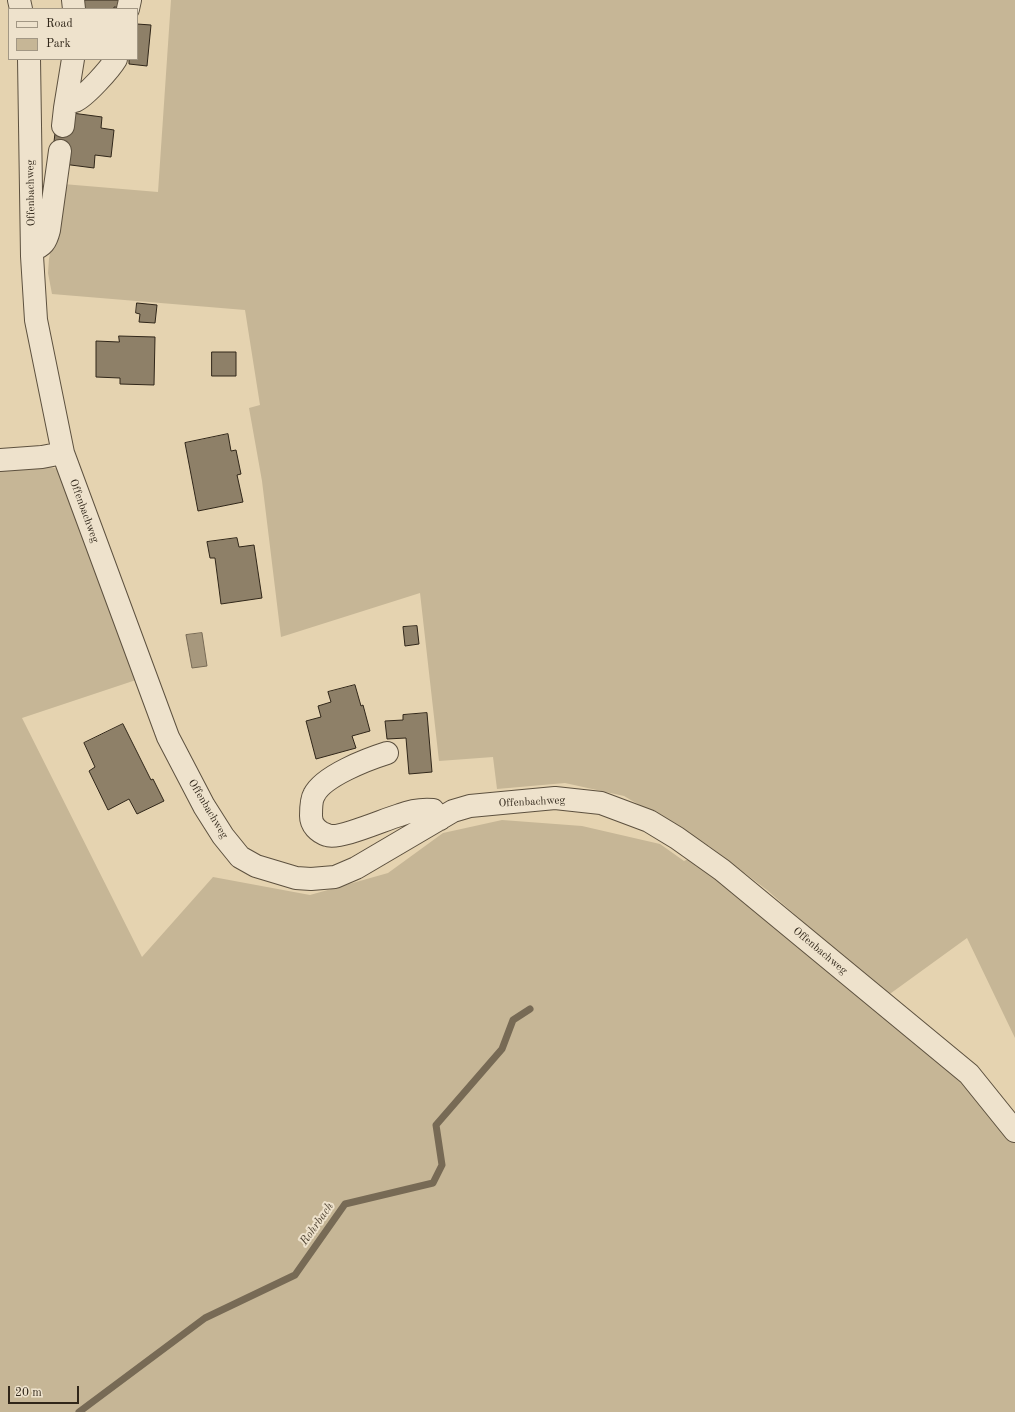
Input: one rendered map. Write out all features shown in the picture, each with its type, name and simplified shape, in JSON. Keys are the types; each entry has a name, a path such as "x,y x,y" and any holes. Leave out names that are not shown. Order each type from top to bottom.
{"street":[{"name":"Offenbachweg","path":"29,60 32,250 36,320 63,453 168,737 204,806 223,836 240,857 256,866 296,878 311,879 335,877 356,868 453,811 470,806 554,798 601,803 649,821 677,838 722,870 969,1074 1015,1131"},
{"path":"63,126 73,60"},
{"path":"66,102 75,100 90,89 115,60"},
{"path":"32,250 40,247 46,242 60,151"},
{"path":"0,460 42,457 63,453"},
{"path":"387,753 349,768 323,783 314,795 311,810 311,822 318,831 328,836 342,835 401,814 424,809 432,810 440,819"}],"green space":[{"path":"171,0 1015,0 1015,1038 967,938 887,996 767,890 709,846 624,796 565,783 497,789 493,757 439,761 420,593 281,637 262,481 249,408 260,405 245,310 52,294 48,273 49,259 63,184 158,192"},
{"path":"51,467 61,470 139,679 22,718 142,957 213,877 310,895 388,873 443,833 502,820 582,826 660,844 684,861 695,856 955,1075 1008,1130 1015,1143 1015,1412 0,1412 0,469"}],"shaded area":[{"path":"202,633 207,666 192,668 186,635"}],"building":[{"path":"85,0 124,0 123,8 84,8"},
{"path":"138,24 151,25 147,66 129,64 129,60 138,60"},
{"path":"72,113 102,117 101,128 114,130 111,157 95,155 94,168 63,164 53,150 56,125"},
{"path":"137,303 157,305 155,323 139,322 140,314 136,313"},
{"path":"119,336 155,337 154,385 120,384 120,378 96,377 96,341 119,342"},
{"path":"212,352 236,352 236,376 212,376"},
{"path":"228,434 231,451 236,450 241,474 237,475 243,502 198,511 185,443"},
{"path":"237,538 239,547 254,545 262,598 221,604 215,558 210,558 207,542"},
{"path":"417,626 419,644 405,646 403,627"},
{"path":"355,685 361,706 363,705 370,731 352,736 356,748 316,759 306,721 321,717 318,706 331,702 328,692"},
{"path":"427,713 432,772 409,774 406,738 387,739 385,721 403,720 403,715"},
{"path":"123,724 151,780 153,779 164,801 137,814 129,799 108,810 89,771 95,767 84,743"}],"waterway":[{"name":"Rohrbach","path":"79,1412 205,1318 295,1275 345,1204 433,1183 442,1165 436,1125 502,1049 513,1020 530,1009"}]}
